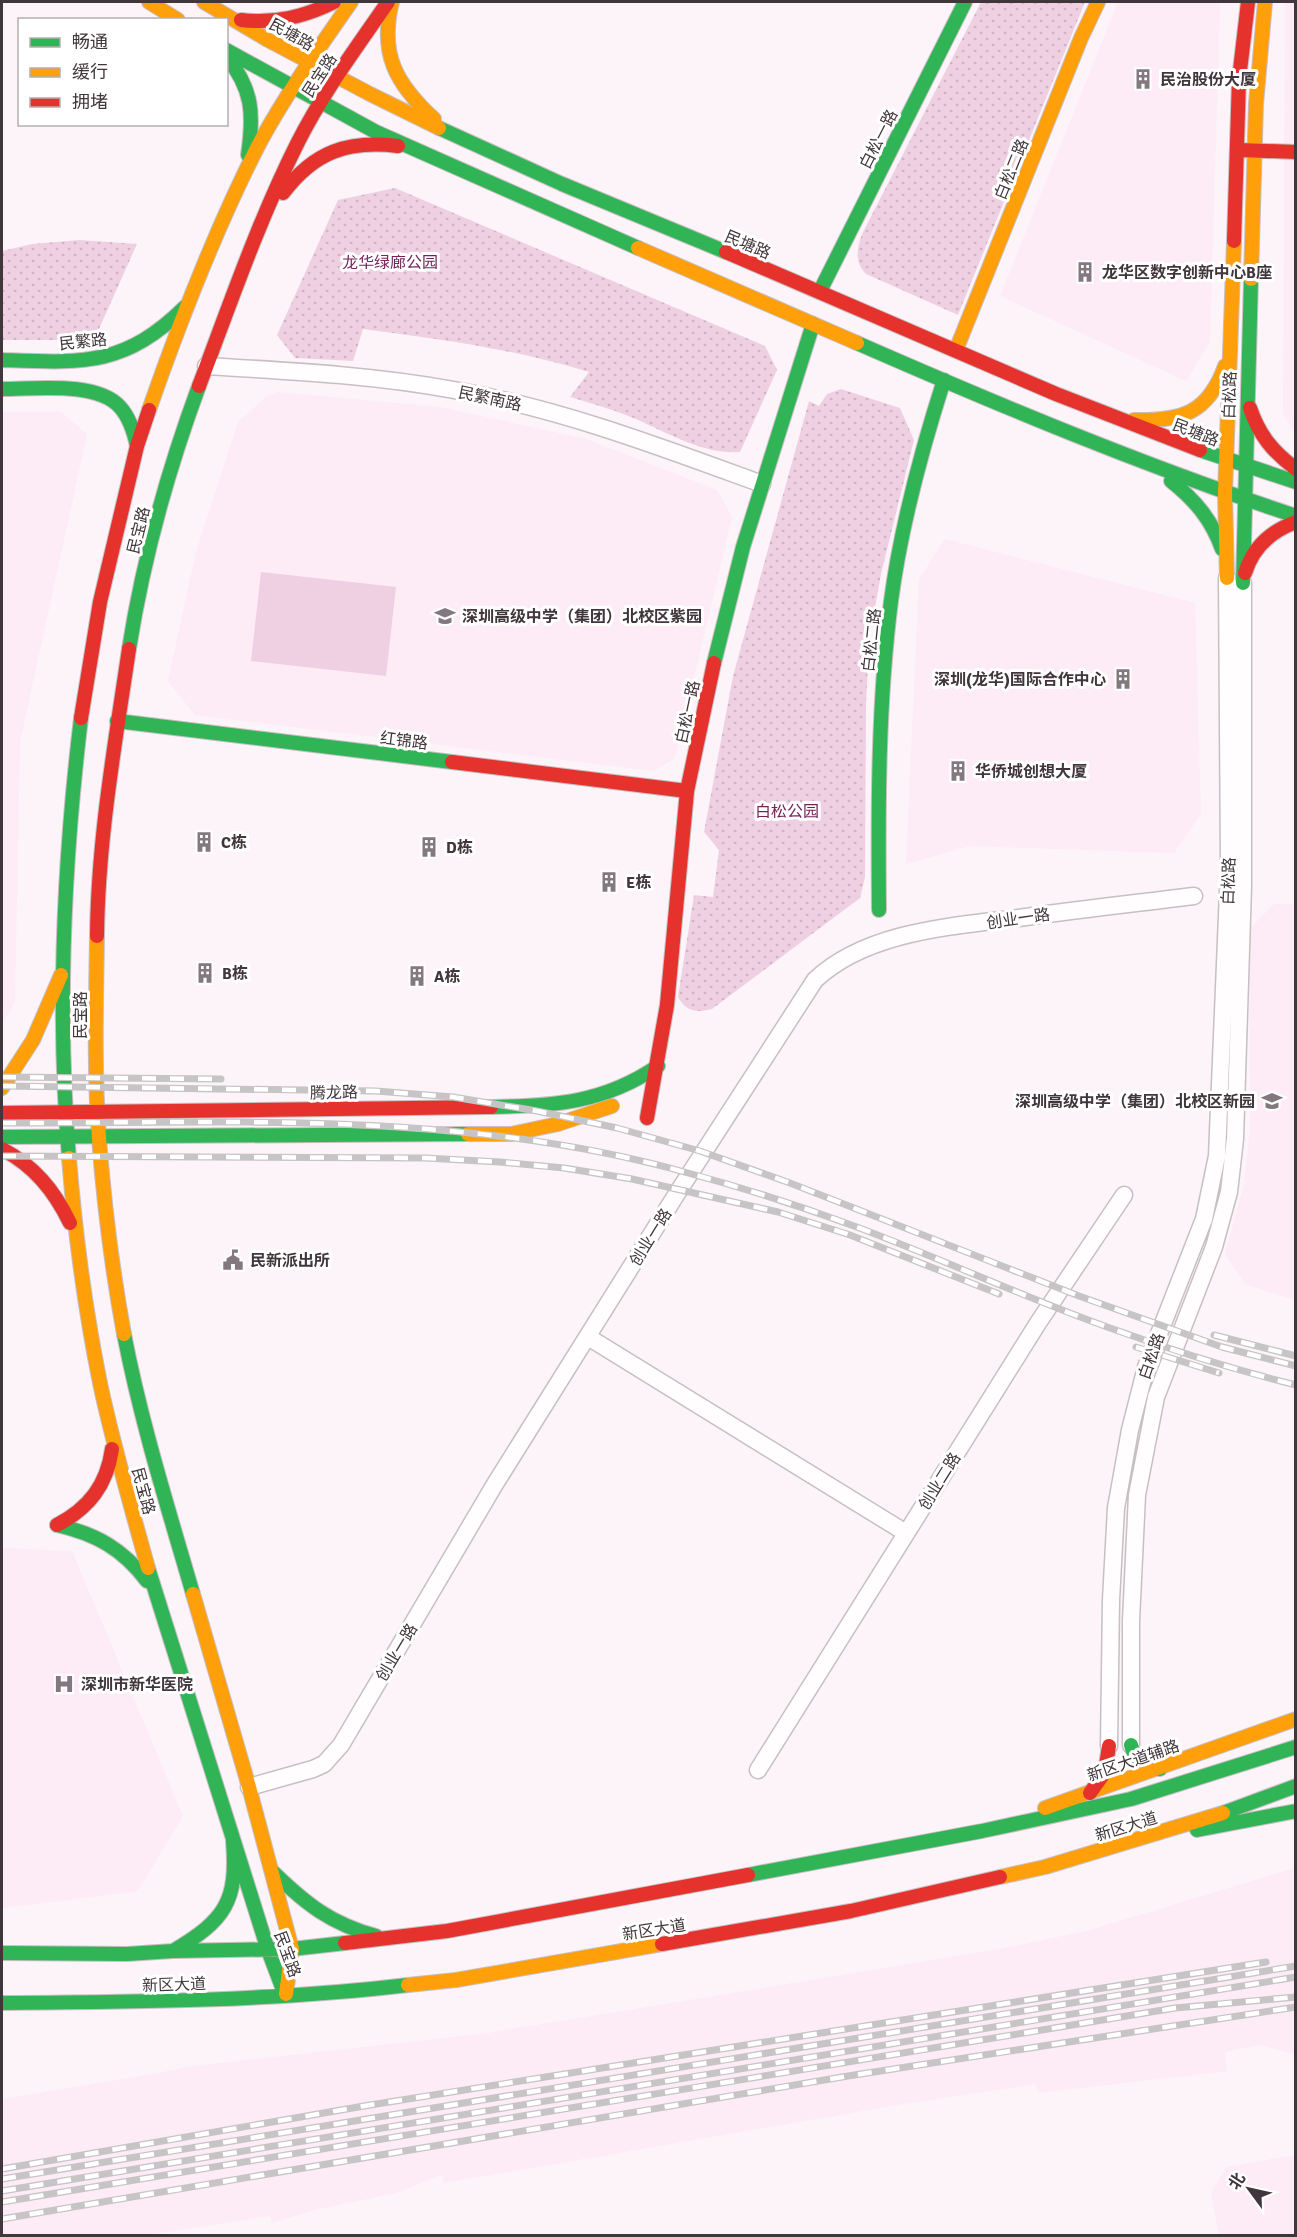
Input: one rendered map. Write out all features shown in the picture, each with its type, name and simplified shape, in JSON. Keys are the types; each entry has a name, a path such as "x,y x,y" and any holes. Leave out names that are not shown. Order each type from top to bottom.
{"main road":[{"path":"149,2 174,18"},
{"name":"民塘路","path":"204,2 336,78 453,136 561,184 820,291 1120,420 1244,468 1296,482"},
{"path":"229,18 258,23 279,22 305,15 334,2"},
{"name":"民宝路","path":"285,1995 268,1950 157,1602 100,1381 77,1241 67,1137 64,968 73,785 82,699 100,602 137,446 189,304 259,145 308,62 351,2"},
{"path":"390,2 387,38 389,54 397,76 407,92 453,136"},
{"name":"民宝路","path":"285,1995 292,1949 281,1912 273,1872 176,1541 132,1375 116,1284 99,1137 96,1032 97,904 107,792 136,607 182,432 261,224 298,142 336,78 390,2"},
{"name":"白松一路","path":"820,291 965,2"},
{"name":"白松二路","path":"956,350 1081,38 1098,2"},
{"name":"白松路","path":"1227,578 1225,493 1239,80 1248,2"},
{"name":"白松路","path":"1244,583 1244,468 1254,151 1261,28 1265,2"},
{"path":"228,51 320,103 411,148 813,324 1134,458 1244,500 1296,516"},
{"path":"228,58 243,75 251,98 250,139 244,177"},
{"path":"261,224 294,178 322,157 370,145 386,144 411,148"},
{"path":"1237,150 1296,152"},
{"name":"民繁路","path":"2,360 78,361 121,352 137,345 160,329 189,304"},
{"name":"白松一路","path":"647,1118 667,1005 687,791 702,714 738,567 813,324"},
{"path":"1120,420 1168,420 1192,412 1211,395 1222,374 1230,347"},
{"name":"白松二路","path":"879,910 878,806 881,710 890,612 910,495 944,380"},
{"path":"2,389 81,389 104,395 115,401 125,412 132,424 137,446"},
{"path":"1246,393 1257,430 1274,454 1296,470"},
{"path":"1134,458 1193,497 1206,513 1218,535 1224,554 1227,578"},
{"path":"1244,583 1246,568 1258,546 1281,528 1296,522"},
{"name":"红锦路","path":"117,721 687,791"},
{"path":"2,1088 33,1040 64,968"},
{"path":"2,1137 511,1134 558,1125 613,1105 656,1073"},
{"name":"腾龙路","path":"2,1113 546,1106 594,1098 656,1073"},
{"path":"2,1149 30,1166 47,1184 58,1199 77,1241"},
{"path":"112,1434 110,1467 100,1492 77,1515 57,1525 98,1536 129,1558 140,1570 157,1602"},
{"name":"新区大道辅路","path":"982,1831 1296,1719"},
{"path":"1131,1745 1132,1753 1143,1765 1160,1768"},
{"path":"1090,1793 1105,1775 1109,1746"},
{"name":"新区大道","path":"2,1953 127,1954 292,1949 509,1921 982,1831 1131,1799 1296,1747"},
{"name":"新区大道","path":"2,2004 110,2003 285,1995 401,1987 456,1980 851,1911 1045,1867 1251,1804 1296,1786"},
{"path":"1128,1843 1296,1811"},
{"path":"173,1951 197,1936 224,1909 234,1886 233,1841"},
{"path":"273,1872 309,1907 324,1917 356,1931 391,1938"}],"street":[{"name":"民繁南路","path":"206,366 357,377 455,390 586,421 762,484"},
{"name":"白松路","path":"1109,1746 1111,1600 1116,1508 1130,1430 1146,1367 1204,1219 1217,1156 1229,868 1227,578"},
{"name":"白松路","path":"1131,1745 1131,1621 1137,1495 1156,1397 1214,1247 1226,1203 1234,1139 1243,886 1244,583"},
{"name":"创业一路","path":"249,1787 313,1769 324,1764 333,1756 495,1484 676,1195 806,993 827,968 886,940 948,927 1194,896"},
{"name":"创业二路","path":"758,1770 1038,1323 1124,1195"},
{"path":"588,1337 906,1533"}],"shaded area":[{"path":"1118,2 1220,2 1210,342 1186,381 1000,296"},
{"path":"1285,2 1295,2 1295,433 1283,414"},
{"name":"深圳高级中学（集团）北校区紫园","path":"277,392 440,407 586,439 717,490 732,517 675,758 654,771 195,715 168,681 196,552 238,422 265,398"},
{"path":"2,412 61,412 87,434 20,742 15,999 2,1023"},
{"path":"945,539 1195,603 1201,814 1174,853 970,846 906,864 919,579"},
{"name":"深圳高级中学（集团）北校区新园","path":"1274,904 1295,904 1295,1300 1245,1284 1225,1254 1244,1185 1250,1131 1249,929"},
{"name":"深圳市新华医院","path":"2,1548 72,1551 183,1816 138,1891 2,1908"},
{"path":"1295,1868 1295,2054 1259,2045 1225,2052 1227,2071 1038,2093 1036,2084 897,2105 444,2183 442,2175 396,2193 314,2210 272,2223 270,2216 146,2235 2,2235 2,2099 193,2066 489,2033 1005,1948 1090,1930"},
{"path":"1295,2155 1295,2235 1219,2235 1211,2193 1226,2167"}],"green space":[{"path":"981,2 1085,2 958,315 866,274 858,260 858,250 862,234"},
{"name":"龙华绿廊公园","path":"395,188 765,346 777,370 740,452 712,450 698,446 623,414 570,397 589,372 505,351 363,329 353,361 295,358 277,335 338,200"},
{"path":"80,240 137,244 94,340 2,340 2,251 32,244"},
{"name":"白松公园","path":"841,389 900,408 914,440 881,574 869,642 866,704 865,877 860,898 712,1009 692,1010 685,1006 678,997 694,895 713,897 719,850 704,832 733,676 809,401 819,406 827,394"},
{"path":"261,572 396,587 386,676 251,661"}],"railway":[{"path":"2,1077 221,1079"},
{"path":"2,1086 376,1091 453,1097 537,1111 617,1128 700,1151 790,1183 1079,1296 1222,1347 1296,1366"},
{"path":"2,1123 347,1124 433,1129 519,1139 604,1153 688,1173 793,1204 886,1238 1110,1328 1202,1359 1296,1385"},
{"path":"2,1156 425,1158 564,1168 632,1179 778,1212 850,1235 999,1294"},
{"path":"1214,1335 1296,1356"},
{"path":"1136,1347 1219,1373"},
{"path":"2,2169 364,2106 1266,1962"},
{"path":"2,2179 1296,1966"},
{"path":"2,2191 1296,1977"},
{"path":"2,2202 1175,2008 1296,1997"},
{"path":"2,2219 848,2076 1296,2007"}],"traffic: fast":[{"path":"820,291 965,2"},
{"path":"228,51 376,132 638,248"},
{"path":"228,59 242,80 249,103 251,127 248,155"},
{"path":"439,128 562,184 726,252"},
{"path":"1243,583 1251,279"},
{"path":"2,360 79,360 122,351 163,327 185,307"},
{"path":"714,663 743,547 813,324"},
{"path":"857,343 1075,435 1296,516"},
{"path":"879,910 881,716 891,601 900,545 913,489 944,380"},
{"path":"129,649 141,582 158,516 199,386"},
{"path":"2,389 65,388 97,393 120,407 133,430 137,446"},
{"path":"1200,450 1296,482"},
{"path":"1171,481 1202,511 1222,549"},
{"path":"69,1158 63,1049 64,938 70,827 81,718"},
{"path":"117,721 452,762"},
{"path":"491,1107 578,1100 618,1088 658,1066"},
{"path":"2,1137 468,1134"},
{"path":"124,1334 147,1432 193,1594"},
{"path":"57,1525 84,1533 108,1544 128,1560 147,1581"},
{"path":"148,1568 268,1950 285,1995"},
{"path":"1131,1745 1141,1762 1149,1767 1160,1769"},
{"path":"748,1875 982,1831 1131,1799 1296,1747"},
{"path":"1223,1813 1296,1786"},
{"path":"1197,1830 1296,1811"},
{"path":"173,1951 205,1929 224,1907 233,1880 233,1841"},
{"path":"273,1872 320,1912 376,1936"},
{"path":"2,1953 127,1954 292,1949 345,1943"},
{"path":"2,2003 256,1997 408,1985"}],"traffic: slow":[{"path":"149,2 175,18"},
{"path":"204,2 268,40 439,128"},
{"path":"149,410 200,275 243,176 280,107 351,2"},
{"path":"392,2 388,37 394,67 410,93 434,119"},
{"path":"956,350 1081,38 1098,2"},
{"path":"1251,279 1256,104 1265,2"},
{"path":"1227,578 1225,493 1234,241"},
{"path":"638,248 857,343"},
{"path":"1134,420 1166,419 1191,411 1210,395 1225,366"},
{"path":"97,936 97,1113 103,1187 124,1334"},
{"path":"2,1088 33,1040 61,975"},
{"path":"468,1134 511,1134 558,1124 612,1106"},
{"path":"69,1158 81,1271 100,1383 122,1476 148,1568"},
{"path":"193,1594 249,1787 292,1949 286,1994"},
{"path":"1045,1808 1296,1719"},
{"path":"1000,1877 1045,1867 1223,1813"},
{"path":"408,1985 456,1980 662,1944"}],"traffic: jam":[{"path":"241,20 266,21 289,18 312,12 334,2"},
{"path":"199,386 257,233 297,144 328,89 388,2"},
{"path":"1234,241 1239,79 1248,2"},
{"path":"283,193 307,168 333,152 363,145 398,146"},
{"path":"1240,150 1296,152"},
{"path":"726,252 1056,394 1200,450"},
{"path":"1250,408 1258,427 1268,442 1296,469"},
{"path":"81,718 100,602 137,446 149,410"},
{"path":"1245,573 1253,555 1264,541 1279,530 1296,522"},
{"path":"97,936 104,828 129,649"},
{"path":"647,1118 667,1005 687,791 714,663"},
{"path":"452,762 687,791"},
{"path":"2,1113 491,1107"},
{"path":"2,1149 24,1163 42,1180 70,1223"},
{"path":"57,1525 78,1511 95,1494 106,1474 112,1449"},
{"path":"1090,1793 1105,1772 1109,1746"},
{"path":"345,1943 447,1931 748,1875"},
{"path":"662,1944 851,1911 1000,1877"}],"place":[{"name":"民治股份大厦","path":"1143,79"},
{"name":"龙华区数字创新中心B座","path":"1085,272"},
{"name":"深圳高级中学（集团）北校区紫园","path":"445,616"},
{"name":"深圳(龙华)国际合作中心","path":"1123,679"},
{"name":"华侨城创想大厦","path":"958,771"},
{"name":"C栋","path":"204,842"},
{"name":"D栋","path":"429,847"},
{"name":"E栋","path":"609,882"},
{"name":"B栋","path":"205,973"},
{"name":"A栋","path":"417,976"},
{"name":"深圳高级中学（集团）北校区新园","path":"1272,1101"},
{"name":"民新派出所","path":"233,1260"},
{"name":"深圳市新华医院","path":"64,1684"}]}
